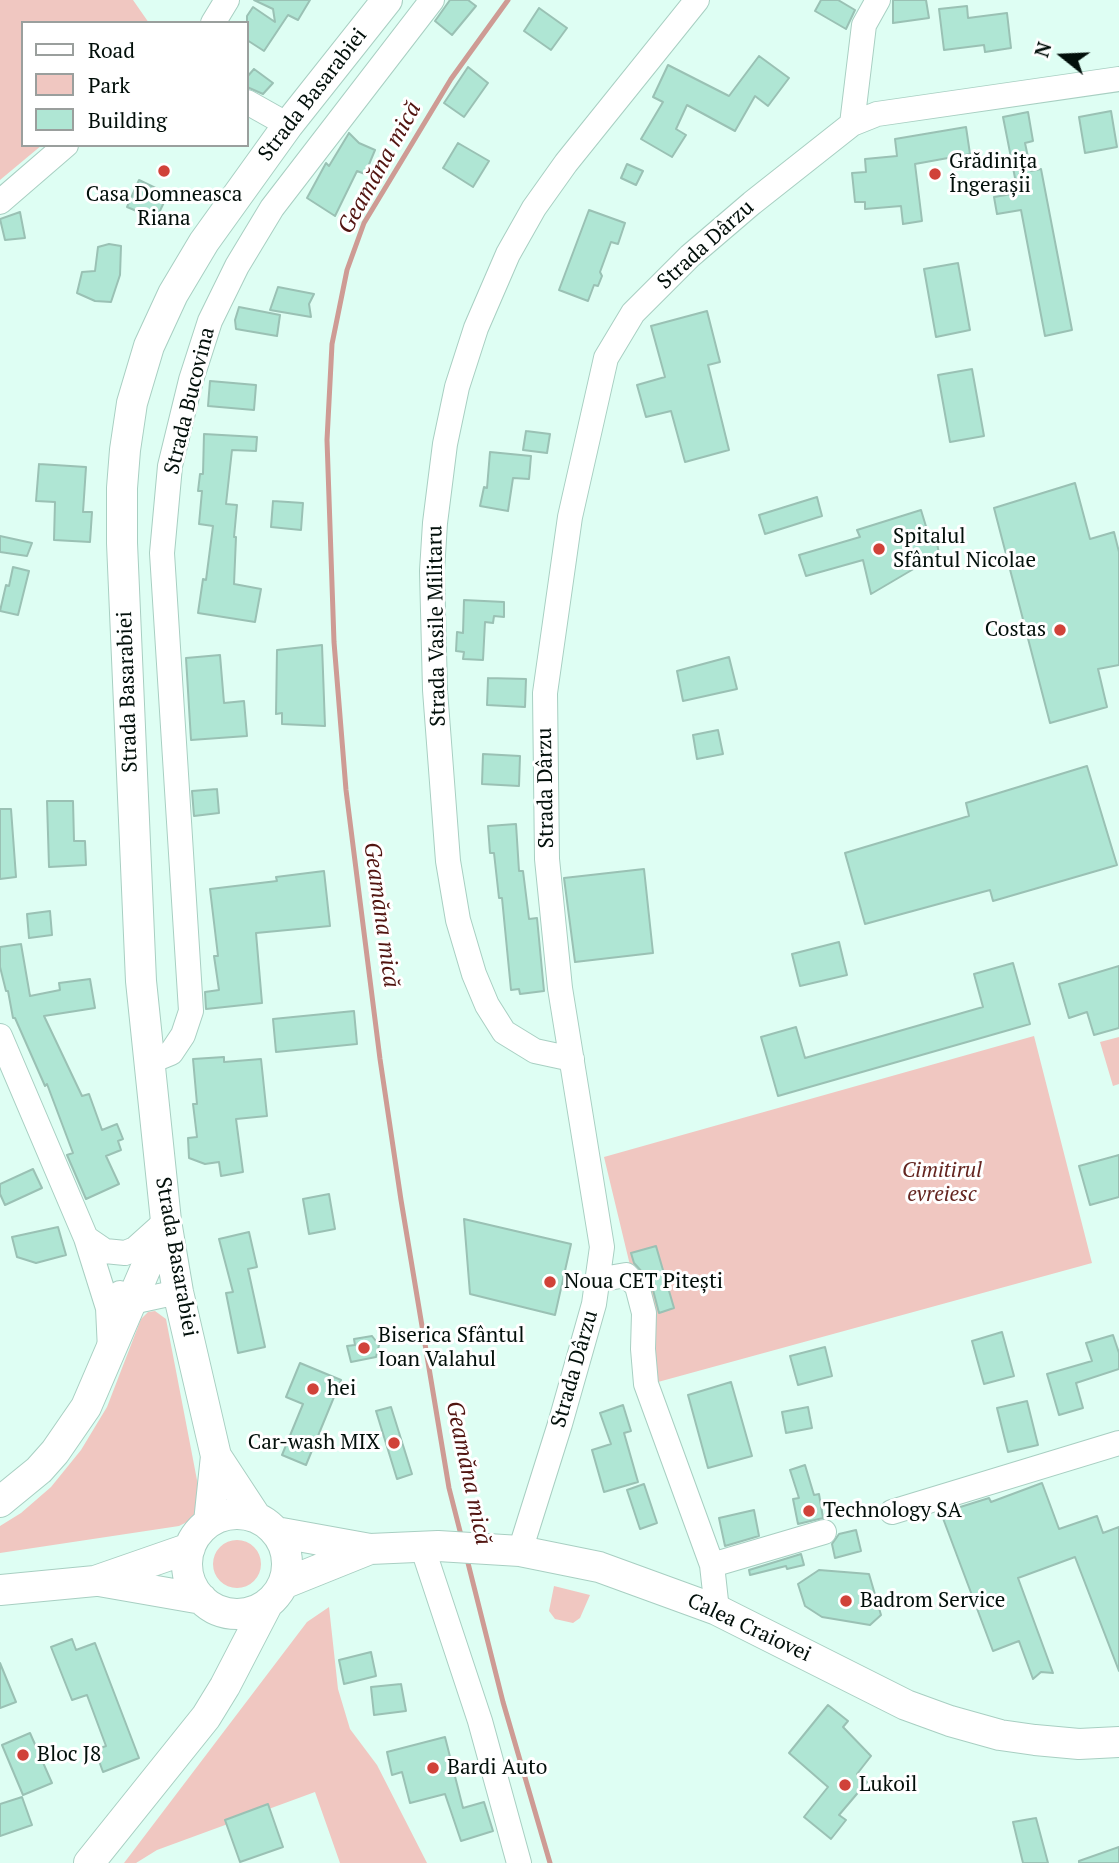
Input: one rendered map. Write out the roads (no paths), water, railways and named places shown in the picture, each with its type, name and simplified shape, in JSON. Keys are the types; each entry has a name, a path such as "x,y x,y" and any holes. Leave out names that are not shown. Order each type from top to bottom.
{"main road":[{"name":"Strada Basarabiei","path":"216,1456 178,1292 166,1221 141,981 123,571 121,488 125,450 132,403 149,346 173,294 204,242 288,125 387,0"},
{"path":"0,1502 39,1470 71,1430 96,1388 131,1299 166,1221"},
{"path":"209,1522 216,1456"},
{"path":"89,1863 192,1737 225,1686 287,1571 283,1544 216,1456"},
{"path":"225,1686 227,1659 223,1634 209,1604 194,1588 189,1575 190,1548 209,1522 240,1514 266,1525 370,1549"},
{"name":"Calea Craiovei","path":"370,1549 430,1546 520,1551 599,1567 717,1610 894,1699 950,1721 1000,1735 1035,1740 1079,1744 1119,1742"},
{"path":"0,1590 95,1581 190,1548"},
{"path":"95,1581 209,1604 229,1613 243,1613 256,1610 276,1594 370,1549"}],"street":[{"path":"214,21 227,0"},
{"name":"Strada Bucovina","path":"149,1062 171,1053 183,1035 191,1011 162,553 170,466 191,380 210,321 237,266 272,208 432,0"},
{"name":"Strada Vasile Militaru","path":"572,1059 536,1051 504,1032 487,1005 474,974 458,920 448,861 435,690 432,570 435,523 445,444 457,387 476,328 508,254 534,208 566,163 697,0"},
{"path":"852,124 864,25 878,0"},
{"path":"363,30 391,52"},
{"name":"Strada Dârzu","path":"520,1551 594,1304 602,1247 560,988 547,859 545,693 570,517 606,358 633,313 690,256 852,124 877,114 1119,79"},
{"path":"248,103 288,125"},
{"path":"0,202 64,147"},
{"path":"0,1036 86,1238 101,1282 109,1317 110,1354"},
{"path":"86,1238 105,1251 125,1253 135,1249 166,1221"},
{"path":"597,1280 626,1275 637,1286 644,1313 646,1384 712,1565 717,1610"},
{"path":"101,1282 131,1299 141,1300 178,1292"},
{"path":"892,1512 1119,1443"},
{"path":"712,1565 824,1532"},
{"path":"430,1546 519,1863"}],"waterway":[{"name":"Geamăna mică","path":"462,1539 449,1488 401,1200 346,790 334,642 327,440 332,344 347,270 364,223 451,79 508,0"},
{"name":"Geamăna mică","path":"467,1559 503,1702 550,1863"}],"place":[{"name":"Casa Domneasca Riana","path":"164,171"},
{"name":"Grădinița Îngerașii","path":"935,174"},
{"name":"Spitalul Sfântul Nicolae","path":"879,549"},
{"name":"Costas","path":"1060,630"},
{"name":"Noua CET Pitești","path":"550,1282"},
{"name":"Biserica Sfântul Ioan Valahul","path":"364,1348"},
{"name":"hei","path":"313,1389"},
{"name":"Car-wash MIX","path":"394,1443"},
{"name":"Technology SA","path":"809,1511"},
{"name":"Badrom Service","path":"846,1601"},
{"name":"Bloc J8","path":"23,1755"},
{"name":"Bardi Auto","path":"433,1768"},
{"name":"Lukoil","path":"845,1785"}],"park label":[{"name":"Cimitirul evreiesc","path":"942,1183"}]}
